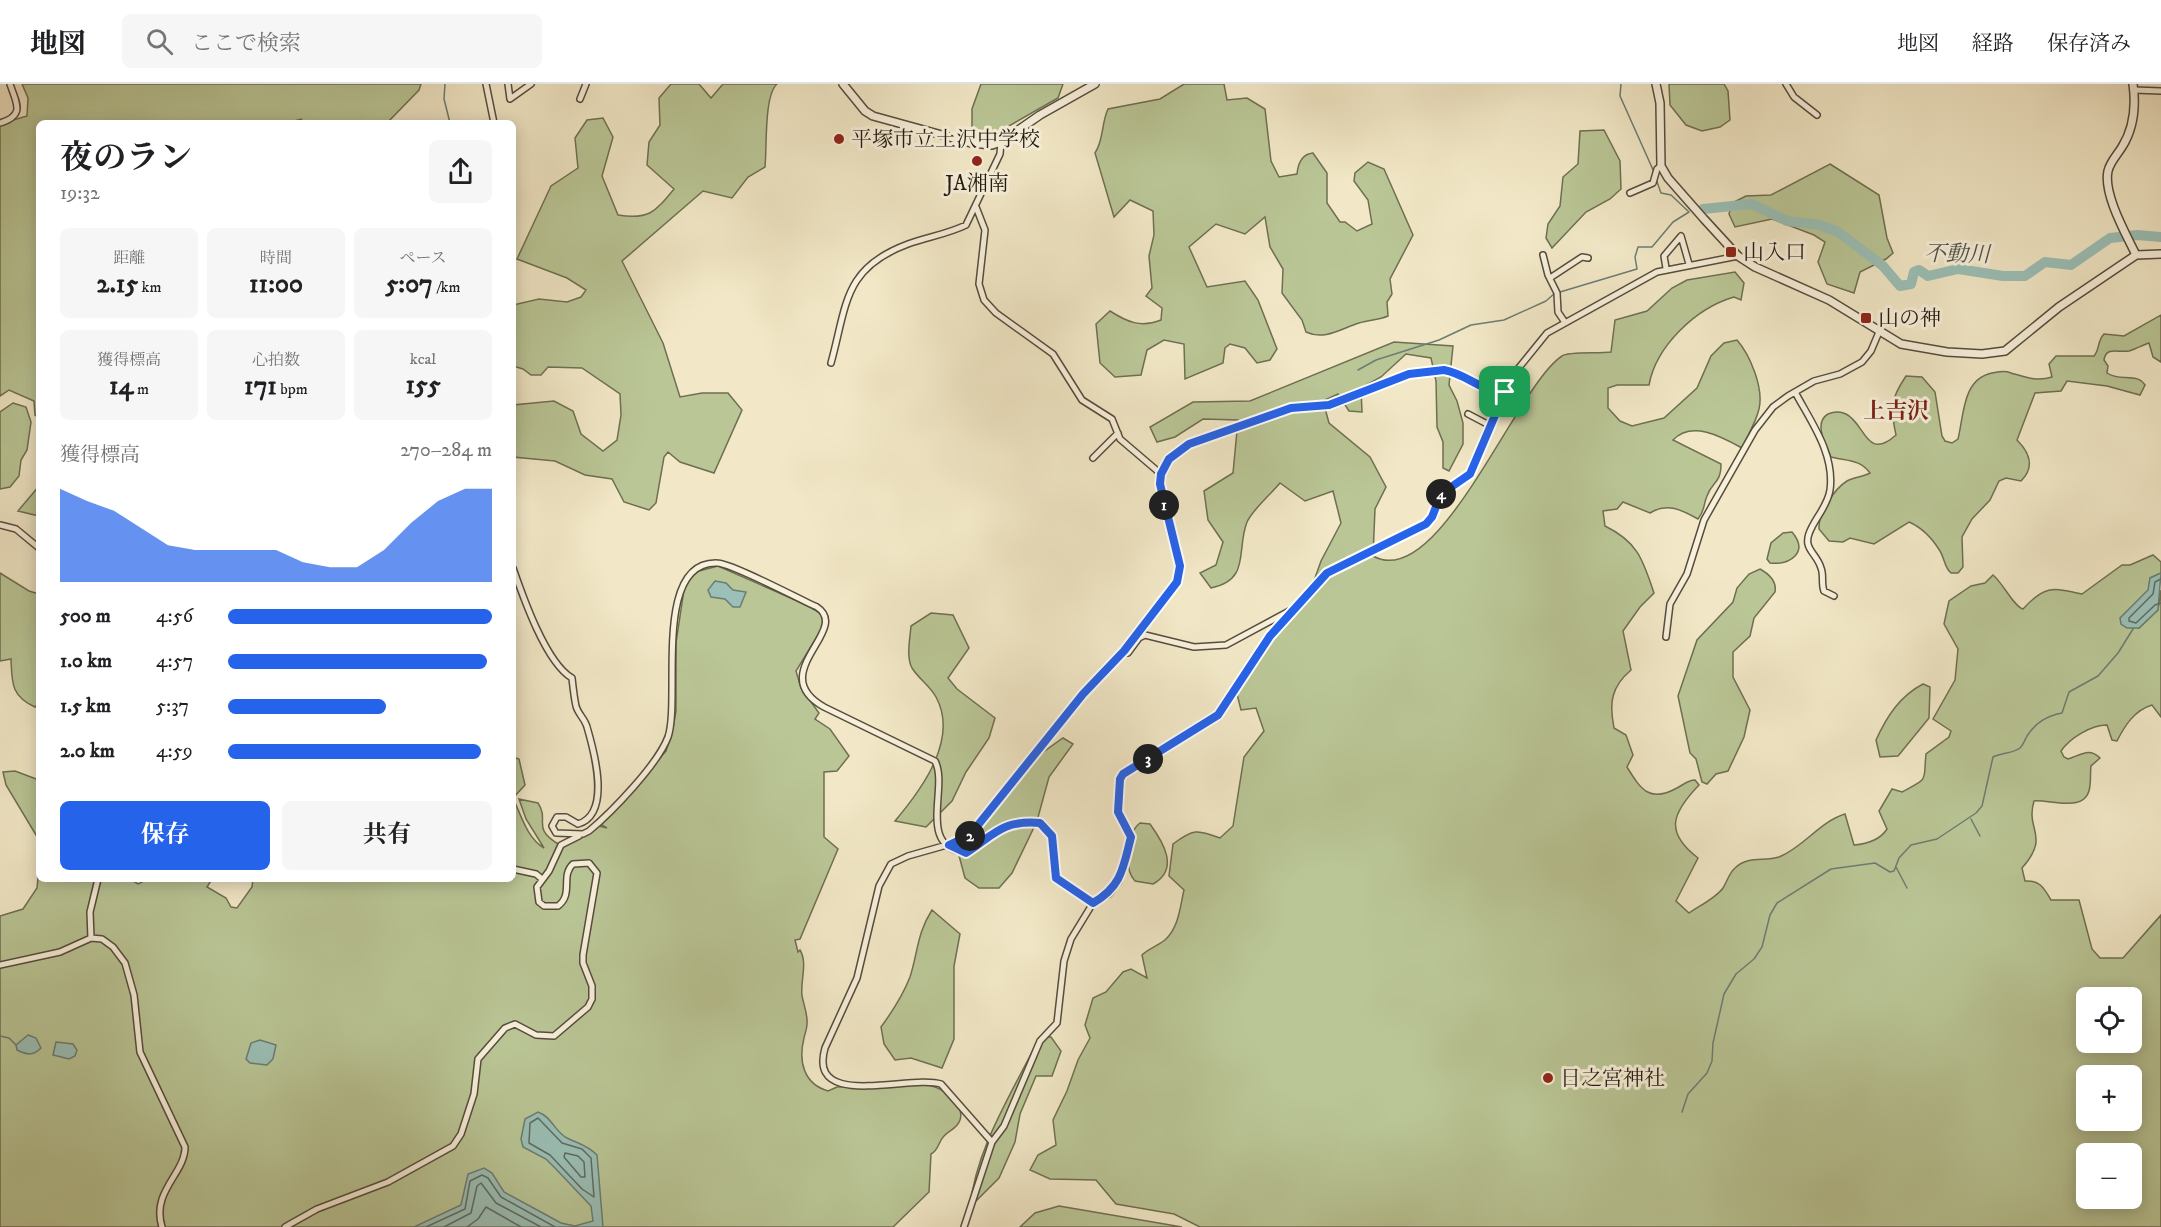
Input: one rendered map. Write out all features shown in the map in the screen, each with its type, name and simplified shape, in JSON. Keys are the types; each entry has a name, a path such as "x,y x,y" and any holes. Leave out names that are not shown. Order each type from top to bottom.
{"street":[{"path":"0,123 12,119 16,113 17,101 10,84"},
{"path":"486,84 493,120"},
{"path":"508,84 510,99 531,84"},
{"path":"580,99 586,84"},
{"path":"843,84 865,111 885,121 971,143 992,145 1002,142 1040,115 1095,84"},
{"path":"1656,84 1660,103 1661,166 1668,178 1738,256 1755,267 1829,300 1900,344 1915,349 1983,354 2004,351 2059,307 2136,255 2161,254"},
{"path":"1786,84 1794,97 1817,115"},
{"path":"2136,255 2109,194 2108,172 2132,122 2133,87 2161,91"},
{"path":"831,363 847,297 868,264 885,253 966,225 1000,154 1002,142"},
{"path":"1630,193 1653,183 1657,169 1661,166"},
{"path":"976,207 985,230 980,284 984,300 996,313 1053,354 1079,396 1112,419 1125,445 1161,474"},
{"path":"1666,268 1664,256 1681,236 1689,264"},
{"path":"1543,255 1557,293 1557,308 1564,321"},
{"path":"1550,278 1582,256 1588,258"},
{"path":"964,1227 992,1142 1004,1126 1040,1041 1057,1023 1068,945 1093,903 1109,894 1119,881 1131,837 1118,812 1120,779 1123,774 1218,715 1270,636 1336,566 1426,524 1432,517 1441,494 1470,474 1489,425 1499,413 1505,392 1518,368 1547,333 1564,321 1666,268 1738,256"},
{"path":"1665,637 1670,604 1686,574 1704,520 1755,430 1773,407 1795,392 1814,381 1840,374 1862,362 1871,351 1878,332"},
{"path":"992,1142 941,1084 933,1081 839,1085 823,1071 821,1061 857,978 883,876 891,864 899,859 949,845 970,835 1083,694 1124,651 1179,576 1180,566 1160,488 1161,474 1173,455 1189,444 1291,408 1329,405 1409,374 1444,370 1457,372 1491,391 1505,392"},
{"path":"1795,392 1824,445 1828,461 1830,489 1828,499 1810,529 1808,545 1810,553 1821,568 1824,591 1834,596"},
{"path":"1468,414 1489,425"},
{"path":"1093,458 1118,433"},
{"path":"0,525 16,529 36,546"},
{"path":"285,1227 311,1211 388,1182 453,1146 461,1134 474,1094 478,1059 505,1028 515,1024 536,1035 554,1036 588,1007 592,991 583,956 597,873 589,863 573,864 567,873 567,896 564,902 551,907 539,902 537,887 549,871 561,845 583,834 644,774 665,744 672,719 672,644 683,583 694,570 716,563 729,566 821,610 826,619 826,628 806,660 802,673 808,694 824,707 934,761 940,773 937,799 939,833 949,845 966,853 991,833 1009,824 1040,823 1052,836 1056,878 1093,903"},
{"path":"516,576 531,617 556,665 572,678 576,706 586,724 599,786 598,799 581,823 561,816 552,825 560,835 583,834"},
{"path":"1124,651 1128,653 1139,638 1145,635 1194,647 1226,645 1297,607"},
{"path":"516,870 536,874 542,879"},
{"path":"91,938 90,912 97,882"},
{"path":"0,966 60,952 91,938 102,939 110,944 125,963 136,1005 140,1052 184,1142 185,1155 162,1198 162,1227"}],"green space":[{"path":"22,84 421,84 419,90 390,120 36,120 36,416 34,401 9,390 0,396 0,124 27,116 28,98"},
{"path":"671,84 699,84 711,98 723,84 777,84 773,90 768,110 765,167 748,177 732,198 703,191 622,261 663,343 680,397 702,393 728,393 742,410 714,473 680,462 668,452 664,457 656,503 649,510 624,502 612,479 585,475 555,461 516,457 516,405 554,401 573,411 581,434 603,451 617,440 621,415 620,394 582,368 548,367 541,375 531,375 516,367 516,304 539,299 567,302 581,297 586,290 567,278 517,259 551,186 578,168 575,138 587,120 603,118 613,137 602,176 618,215 644,215 662,203 674,189 647,165 649,142 660,125 659,98"},
{"path":"981,84 1063,84 1058,98 993,135 972,133 972,109"},
{"path":"1184,84 1224,84 1227,100 1247,98 1265,109 1271,161 1279,177 1297,174 1301,160 1313,153 1327,173 1327,203 1340,222 1345,222 1357,231 1372,224 1368,200 1354,181 1355,173 1368,162 1384,169 1413,235 1390,279 1392,294 1387,302 1388,316 1359,323 1333,333 1320,335 1306,332 1302,320 1282,293 1283,269 1270,247 1265,217 1245,234 1216,224 1189,247 1207,287 1245,281 1258,300 1277,349 1270,360 1257,363 1245,348 1230,344 1225,348 1223,363 1185,379 1184,344 1164,340 1147,350 1141,375 1115,377 1100,363 1096,324 1110,311 1128,321 1147,324 1161,320 1162,308 1146,296 1152,288 1149,256 1154,235 1153,211 1130,200 1114,217 1095,153 1100,143 1106,115 1108,109 1160,99"},
{"path":"1669,84 1724,84 1728,91 1730,120 1720,127 1702,131 1686,125 1670,105"},
{"path":"1604,130 1620,161 1621,189 1610,199 1586,212 1552,248 1546,238 1548,224 1560,206 1563,177 1578,164 1580,131"},
{"path":"1830,164 1879,195 1887,238 1893,253 1860,272 1854,293 1827,284 1818,262 1825,242 1814,235 1772,219 1735,227 1729,214 1732,203 1746,196 1771,195"},
{"path":"1735,272 1744,283 1741,300 1734,297 1720,302 1692,319 1680,330 1660,356 1649,385 1617,385 1608,388 1608,408 1620,421 1632,426 1664,418 1697,388 1711,356 1724,343 1737,340 1747,354 1760,391 1756,419 1742,448 1707,432 1689,431 1673,440 1721,464 1720,475 1709,491 1698,519 1674,508 1662,508 1650,513 1623,502 1617,509 1603,511 1605,526 1625,539 1638,553 1654,593 1640,607 1623,631 1631,670 1616,689 1612,711 1614,728 1626,735 1633,755 1627,767 1642,788 1653,794 1668,792 1692,780 1699,785 1683,805 1676,822 1676,831 1680,840 1698,858 1676,901 1689,913 1720,892 1731,872 1740,864 1751,860 1779,857 1788,853 1819,828 1845,814 1854,845 1872,841 1884,833 1887,829 1879,811 1892,789 1902,792 1921,781 1926,754 1949,737 1951,731 1933,719 1955,680 1958,649 1944,624 1949,601 1971,586 1985,583 1993,575 2016,604 2023,609 2037,596 2049,590 2082,594 2122,565 2130,565 2153,555 2161,562 2161,573 2150,578 2149,590 2128,611 2139,628 2158,610 2161,590 2161,717 2152,705 2140,710 2131,719 2117,741 2112,740 2107,725 2094,727 2081,733 2065,746 2061,751 2068,759 2088,752 2100,758 2091,766 2088,794 2076,803 2034,801 2032,819 2036,833 2035,848 2022,868 2025,881 2038,883 2051,900 2079,900 2092,949 2100,958 2123,958 2161,915 2161,1227 1200,1227 1174,1214 1116,1204 1096,1180 1050,1179 1030,1170 1038,1155 1056,1145 1053,1120 1078,1060 1090,1038 1085,1025 1093,998 1106,992 1123,972 1131,969 1147,978 1142,955 1164,941 1174,928 1184,890 1169,876 1173,844 1195,832 1220,838 1233,826 1244,757 1264,731 1256,708 1241,710 1237,694 1301,596 1310,592 1321,561 1341,523 1333,491 1305,501 1280,483 1247,522 1237,571 1224,584 1211,588 1200,573 1216,565 1223,542 1208,520 1204,491 1233,473 1238,420 1203,419 1175,437 1157,442 1150,427 1193,402 1250,401 1394,342 1453,346 1449,385 1457,401 1463,423 1463,444 1449,471 1443,468 1443,442 1437,427 1436,381 1431,358 1406,354 1381,377 1361,388 1362,412 1349,411 1338,394 1323,401 1329,423 1370,457 1386,487 1375,509 1373,556 1398,559 1424,545 1450,517 1522,405 1543,375 1562,356 1611,352 1615,320 1647,311 1672,288 1687,280"},
{"path":"2161,315 2161,362 2153,357 2149,343 2129,351 2110,352 2105,356 2104,360 2108,366 2107,373 2112,376 2142,381 2145,385 2140,395 2107,386 2067,381 2061,391 2035,393 2017,440 2028,455 2028,471 2021,481 2006,478 1999,481 1990,500 1972,519 1962,537 1963,567 1958,573 1949,571 1934,542 1923,530 1909,522 1874,544 1850,538 1843,542 1829,541 1819,529 1824,509 1837,490 1847,481 1870,473 1862,465 1831,457 1821,428 1821,423 1828,414 1842,412 1852,419 1872,443 1886,442 1896,435 1892,410 1894,398 1901,384 1906,376 1922,377 1935,392 1942,436 1945,441 1952,443 1958,439 1963,410 1970,390 1982,377 2004,371 2036,379 2052,377 2049,364 2056,356 2094,356 2104,334 2124,336"},
{"path":"13,403 26,407 31,422 27,450 21,460 19,476 10,487 0,489 0,412"},
{"path":"36,490 36,515 18,511"},
{"path":"1792,532 1799,546 1795,556 1785,562 1770,563 1767,559 1771,543 1783,533"},
{"path":"718,566 809,606 822,615 824,625 796,671 801,688 819,713 815,719 830,729 849,756 837,771 824,772 824,837 838,849 800,939 795,940 804,966 802,996 807,1028 802,1055 805,1071 813,1083 828,1091 837,1087 884,1083 918,1083 933,1087 946,1093 957,1105 961,1113 960,1120 931,1154 929,1192 893,1227 0,1227 0,916 23,909 37,888 38,882 135,882 138,884 142,882 210,882 207,887 226,898 231,907 237,908 252,887 253,882 516,882 516,805 529,832 544,848 526,819 519,799 538,803 545,833 558,844 554,853 599,826 607,828 600,824 666,751 676,711 676,643 685,583 695,572"},
{"path":"1760,569 1772,578 1775,592 1754,618 1750,636 1733,652 1733,677 1750,710 1744,737 1728,771 1716,774 1707,784 1702,782 1696,759 1690,753 1678,696 1697,640 1733,602 1737,588 1749,574"},
{"path":"0,573 36,593 35,707 21,698 14,688 11,659 0,661"},
{"path":"931,613 953,615 969,648 948,678 957,689 995,718 989,738 966,772 952,801 926,827 895,821 926,779 940,746 943,730 942,713 936,697 910,664 911,626"},
{"path":"1923,684 1930,687 1929,718 1898,756 1880,757 1876,740 1885,723 1907,694"},
{"path":"1063,738 1073,744 1049,777 1037,821 1012,873 999,888 979,888 965,878 958,852 1039,755"},
{"path":"516,758 519,759 525,785 516,795"},
{"path":"15,771 36,779 36,835 6,785 3,772"},
{"path":"1140,823 1150,824 1160,839 1166,855 1166,871 1153,884 1135,881 1129,868 1130,842 1132,834"},
{"path":"932,910 960,934 954,966 954,1039 942,1068 911,1058 895,1060 884,1044 881,1027 907,984 921,935"},
{"path":"1045,1037 1051,1037 1061,1051 1052,1076 1036,1076 1020,1114 1015,1142 999,1178 970,1207 979,1164 996,1122 1037,1042"},
{"path":"1059,1206 1182,1227 1020,1227 1035,1213"}],"water":[{"path":"2161,573 2158,610 2139,628 2127,628 2121,624 2120,618 2148,590 2150,578"},
{"path":"715,581 726,583 733,590 746,592 740,607 733,607 725,599 711,597 708,590"},
{"path":"28,1035 36,1038 41,1048 27,1054 17,1050 16,1045"},
{"path":"260,1040 276,1045 273,1059 267,1065 250,1063 246,1059 251,1043"},
{"path":"56,1042 73,1044 77,1050 75,1056 69,1059 53,1055"},
{"path":"538,1112 547,1117 567,1138 597,1155 603,1227 414,1227 461,1205 468,1174 484,1168 492,1173 504,1192 561,1223 575,1226 593,1221 591,1206 546,1159 523,1147 521,1139 525,1119"}],"waterway":[{"path":"445,84 444,99 449,120"},
{"path":"1621,84 1620,96 1654,172"},
{"path":"1560,292 1637,269 1635,257 1638,247 1652,247 1673,222 1689,212 1671,195 1661,193 1656,179"},
{"name":"不動川","path":"1703,209 1752,204 1787,221 1820,225 1838,232 1883,266 1900,286 1911,284 1914,272 1919,270 1928,276 1958,269 2003,276 2025,276 2045,262 2071,265 2110,238 2137,235 2161,237"},
{"path":"1358,370 1376,360 1439,340 1471,325 1504,320 1546,301 1555,293"},
{"path":"1682,1112 1688,1094 1707,1073 1712,1061 1713,1043 1724,994 1736,974 1754,959 1762,947 1770,915 1777,903 1831,869 1875,863 1890,872 1894,871 1899,858 1911,845 1937,839 1976,813 1982,806 1993,757 2017,750 2038,723 2062,713 2069,692 2098,676 2118,653 2133,629"},
{"path":"1971,819 1980,836"},
{"path":"1896,867 1907,888"},
{"path":"0,1036 9,1038 16,1045"}],"place":[{"name":"平塚市立土沢中学校","path":"839,139"},
{"name":"JA湘南","path":"977,161"},
{"name":"山入口","path":"1731,252"},
{"name":"山の神","path":"1866,318"},
{"name":"日之宮神社","path":"1548,1078"}],"district":[{"name":"上吉沢","path":"1896,410"}],"route":[{"path":"1436,370 1457,372 1478,386 1491,391 1505,392 1499,413 1489,425 1470,474 1466,479 1449,487 1441,494 1432,517 1426,524 1346,561 1327,573 1309,596 1270,636 1245,670 1218,715 1175,744 1123,774 1120,779 1118,812 1121,823 1131,837 1119,881 1109,894 1093,903 1056,878 1053,871 1052,836 1040,823 1009,824 982,839 966,853 949,845 970,835 1083,694 1124,651 1177,582 1180,566 1160,484 1161,474 1169,459 1182,447 1291,408 1323,407 1409,374 1436,370"}]}
